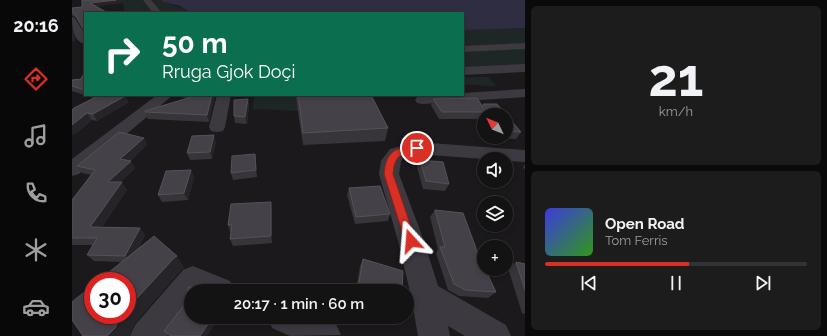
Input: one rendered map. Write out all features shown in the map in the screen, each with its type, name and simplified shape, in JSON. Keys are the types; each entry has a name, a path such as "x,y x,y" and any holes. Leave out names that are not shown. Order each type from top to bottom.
{"street":[{"path":"147,0 157,12"},
{"path":"73,26 84,40"},
{"path":"464,49 525,46"},
{"path":"464,71 525,68"},
{"path":"422,100 484,94 525,93"},
{"path":"72,169 165,96"},
{"path":"217,127 224,96"},
{"path":"434,336 426,296 411,241 389,174 389,164 394,155 402,150 417,148 525,156"},
{"path":"190,284 193,280 203,284"},
{"path":"146,336 184,291"},
{"path":"426,296 495,336"},
{"path":"299,324 325,335"}],"shaded area":[{"path":"122,0 162,0 190,12 125,12"},
{"path":"162,0 525,0 525,28 464,30 464,12 189,12 180,6 163,2"},
{"path":"525,28 525,66 464,69 464,30"},
{"path":"488,77 496,86 464,85 464,78"},
{"path":"254,96 366,96 300,111 253,109"}],"building":[{"path":"82,0 116,0 90,3 106,12 84,12 84,30 72,12 72,8 82,7"},
{"path":"84,75 84,90 72,86 72,80 81,79"},
{"path":"98,96 125,96 93,114 87,113 72,125 72,110"},
{"path":"195,96 212,96 207,115 145,111"},
{"path":"298,96 372,96 388,128 303,133"},
{"path":"477,98 483,108 477,108 477,112 442,112 433,99"},
{"path":"248,99 245,117 234,116 234,100"},
{"path":"483,104 497,104 500,108 486,108"},
{"path":"513,123 521,132 513,131"},
{"path":"119,132 144,138 120,159 131,161 108,182 122,182 90,227 140,228 125,256 87,255 97,238 72,238 72,206 74,203 72,203 72,200 95,170 77,166"},
{"path":"214,135 210,152 187,153 192,136"},
{"path":"255,154 256,170 231,173 232,156"},
{"path":"420,160 443,162 449,184 426,181"},
{"path":"191,170 184,193 158,195 166,171"},
{"path":"380,186 390,214 356,217 349,188"},
{"path":"271,202 271,236 230,239 232,225 228,225 231,204"},
{"path":"435,210 463,213 477,251 477,276 488,276 496,292 465,290 454,284 440,247 445,247"},
{"path":"154,236 177,256 136,299 136,272 109,272"},
{"path":"363,259 403,271 402,284 359,284"},
{"path":"516,262 525,264 525,290"},
{"path":"84,292 84,324 117,324 115,328 107,336 83,336 72,320 72,302"},
{"path":"184,305 184,324 208,324 200,336 170,336 164,331"}],"route":[{"path":"411,241 389,174 389,164 394,155 402,150 417,148"}]}
